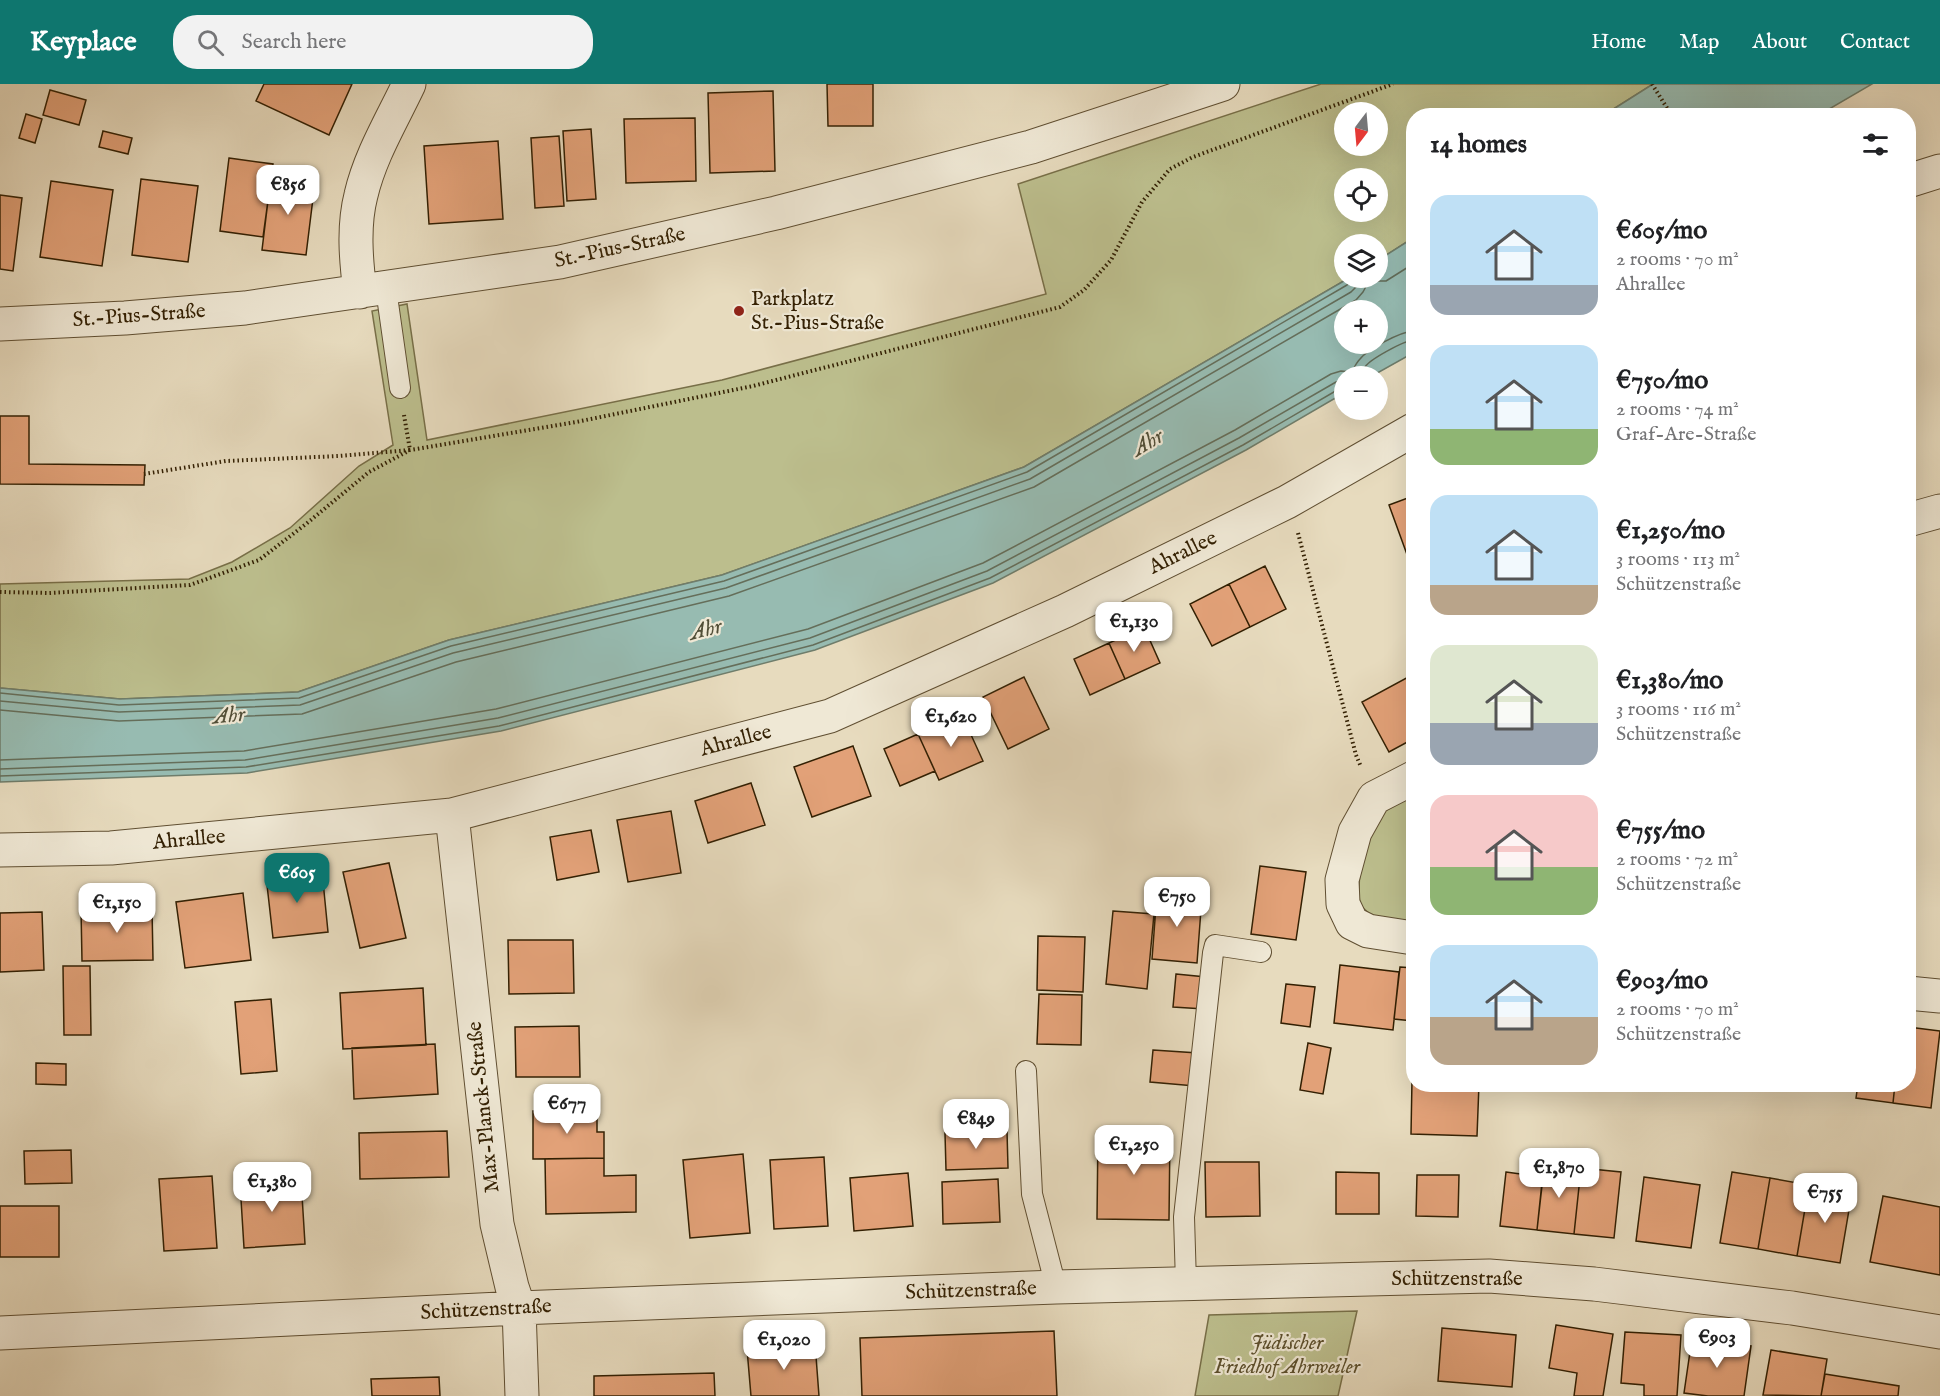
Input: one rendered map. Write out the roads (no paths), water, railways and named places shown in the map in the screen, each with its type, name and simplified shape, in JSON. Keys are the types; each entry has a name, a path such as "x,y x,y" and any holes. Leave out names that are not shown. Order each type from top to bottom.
{"street":[{"path":"373,290 356,226 361,195 374,156 409,84"},
{"name":"St.-Pius-Straße","path":"0,324 125,318 245,308 560,262 777,213 1031,147 1223,84"},
{"path":"1916,178 1940,171"},
{"name":"Ahrallee","path":"0,850 111,848 452,815 830,716 1065,612 1287,502 1406,434"},
{"path":"1916,518 1940,511"},
{"path":"1406,782 1374,798 1355,832 1342,880 1343,904 1352,923 1368,931 1406,937"},
{"name":"Max-Planck-Straße","path":"452,815 496,1224 519,1308 522,1396"},
{"path":"1916,994 1940,996"},
{"name":"Schützenstraße","path":"0,1333 519,1308 1056,1287 1489,1276 1594,1284 1792,1308 1940,1332"}],"lane":[{"path":"373,290 400,388"},
{"path":"1186,1283 1185,1217 1213,953 1215,945 1261,952"},
{"path":"1026,1071 1032,1194 1056,1287"}],"water":[{"path":"1653,84 1872,84 1831,108 1615,108"},
{"name":"Ahr","path":"1406,242 1406,357 1388,367 1334,366 1334,399 1246,450 993,583 815,650 501,731 247,773 0,782 0,688 120,699 298,692 449,640 722,575 1024,467 1334,287 1388,288 1388,254"}],"place":[{"name":"Parkplatz St.-Pius-Straße","path":"739,311"}],"park label":[{"name":"Jüdischer Friedhof Ahrweiler","path":"1287,1355"}]}
